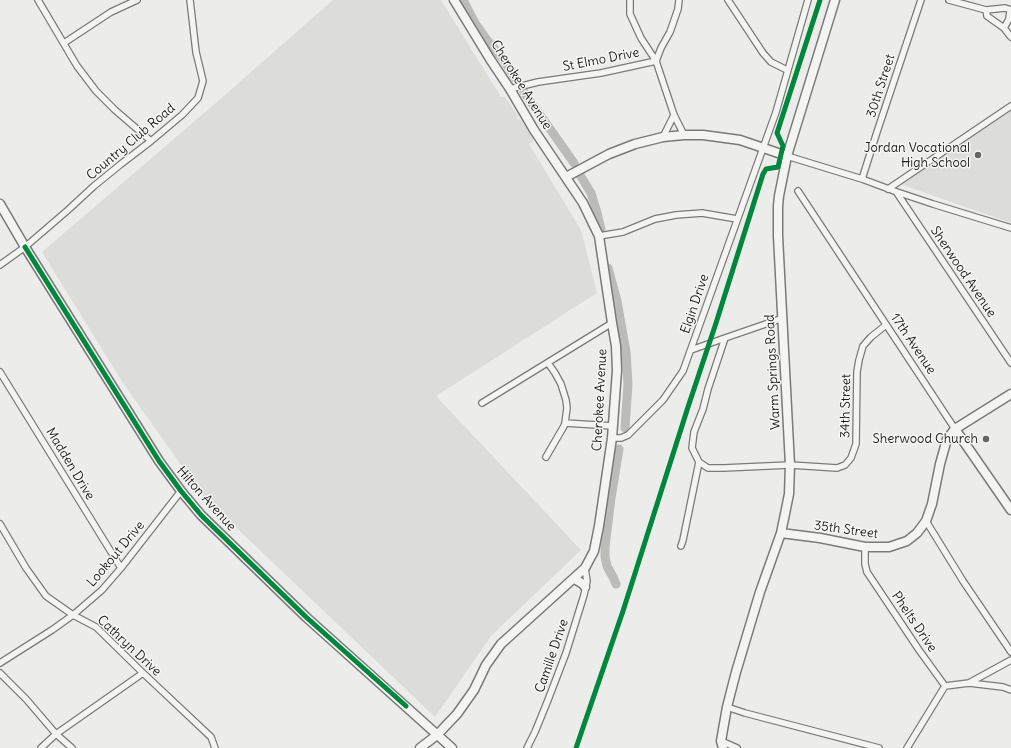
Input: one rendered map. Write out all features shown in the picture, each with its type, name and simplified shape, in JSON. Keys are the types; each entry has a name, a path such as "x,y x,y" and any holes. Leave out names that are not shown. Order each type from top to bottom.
{"street":[{"path":"38,0 77,66 96,91 115,110 151,141"},
{"path":"64,43 111,12 137,0"},
{"name":"Country Club Road","path":"0,265 25,246 182,115 198,98 203,81 196,52 190,0"},
{"name":"Cherokee Avenue","path":"420,748 437,735 457,714 474,690 486,666 501,644 585,568 594,550 612,438 616,384 616,346 599,236 583,203 534,130 454,0"},
{"path":"630,0 630,14 641,38 656,61 674,115 684,135"},
{"name":"St Elmo Drive","path":"510,89 538,82 601,73 656,61 670,32 678,9 679,0"},
{"path":"728,0 763,53 771,62 787,70"},
{"name":"Elgin Drive","path":"612,438 621,438 628,435 663,400 683,371 776,112 808,0"},
{"name":"Warm Springs Road","path":"716,748 717,744 722,744 727,707 760,592 781,533 789,494 790,465 778,236 778,206 787,156 836,0"},
{"name":"30th Street","path":"862,179 921,0"},
{"path":"949,0 986,10 1005,8 1011,10 1009,19 1004,28"},
{"path":"986,10 987,16 1004,28 1011,36"},
{"path":"888,189 1011,106"},
{"path":"663,137 674,115"},
{"path":"566,177 609,154 635,144 663,137 684,135 740,140 1011,228"},
{"name":"17th Avenue","path":"798,191 955,429 1011,510"},
{"name":"Sherwood Avenue","path":"897,192 1011,363"},
{"name":"Hilton Avenue","path":"0,204 159,461 180,491 201,515 306,617 452,748"},
{"path":"599,236 623,232 655,219 676,215 702,213 737,218"},
{"path":"691,350 782,318"},
{"path":"482,403 612,323"},
{"name":"34th Street","path":"699,462 708,468 790,465 837,468 845,465 851,458 856,444 857,372 863,346 871,337 886,325"},
{"path":"681,546 699,462 692,448 694,432 703,409 725,338"},
{"path":"546,457 557,440 565,423 567,408 561,384 548,363"},
{"name":"Madden Drive","path":"1,375 120,568"},
{"name":"35th Street","path":"781,533 820,538 865,547 890,548 907,541 917,533 926,521 932,504 947,439 955,429 1011,394"},
{"path":"565,423 613,426"},
{"name":"Lookout Drive","path":"0,663 73,615 102,590 180,491"},
{"path":"926,521 963,582 1011,652"},
{"name":"Cathryn Drive","path":"0,524 26,568 46,596 73,615 96,627 211,737 215,748"},
{"name":"Phelts Drive","path":"865,547 865,564 867,572 945,686"},
{"name":"Camille Drive","path":"527,748 535,732 566,653 584,596 586,582 585,568"},
{"path":"574,579 583,584 585,588"},
{"path":"969,683 1011,660"},
{"path":"0,673 26,699 56,734 72,748"},
{"path":"41,748 56,734 143,673"},
{"path":"907,748 945,686 969,683 1003,687 1011,690"},
{"path":"727,707 879,748"},
{"path":"722,744 737,748"}],"shaded area":[{"path":"333,0 441,0 501,97 505,97 518,116 515,121 518,119 521,120 533,138 533,142 529,144 581,230 597,293 436,396 581,550 491,636 435,717 203,496 123,383 42,252"},
{"name":"Jordan Vocational High School","path":"1011,111 1011,223 900,184"}],"waterway":[{"path":"463,0 475,23 504,60 516,79"},
{"path":"524,92 574,163"},
{"path":"580,175 591,193 601,229"},
{"path":"608,268 617,301 626,352 628,384 625,428"},
{"path":"616,584 607,566 605,547 619,449"}],"cycle path":[{"path":"576,748 623,611 763,174 766,169 778,167 783,146 777,133 820,0"},
{"path":"25,247 159,461 181,491 201,515 306,617 406,706"}],"place":[{"name":"Jordan Vocational High School","path":"978,155"},
{"name":"Sherwood Church","path":"986,439"}]}
